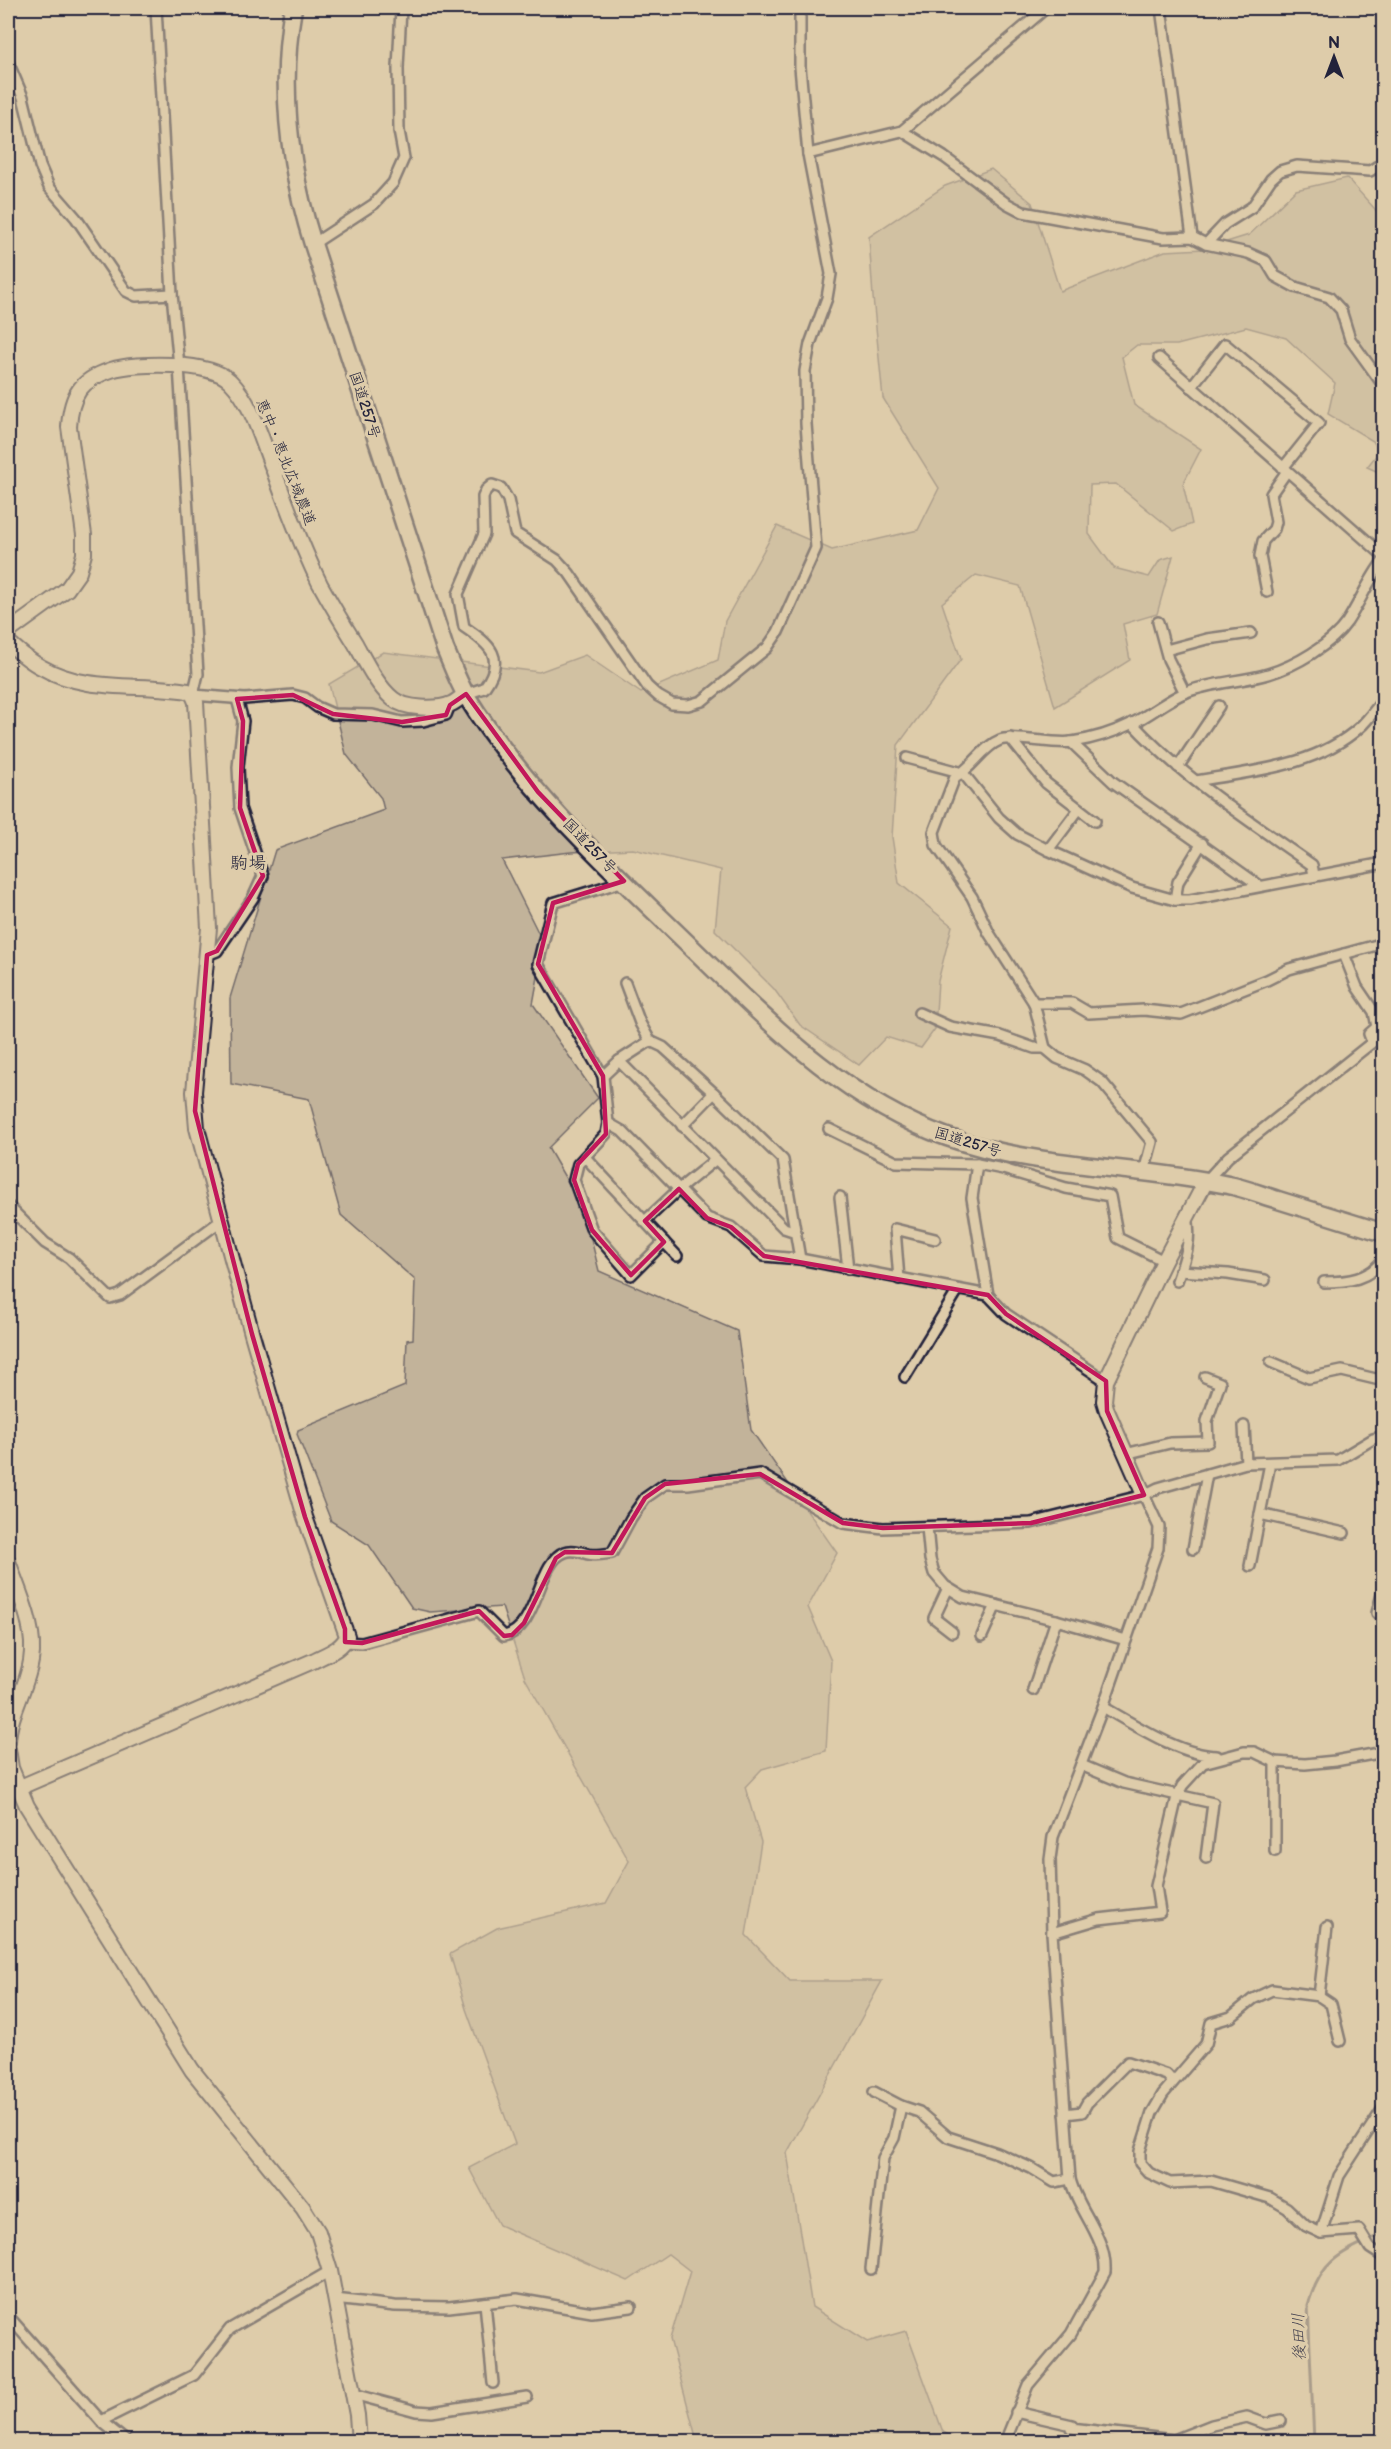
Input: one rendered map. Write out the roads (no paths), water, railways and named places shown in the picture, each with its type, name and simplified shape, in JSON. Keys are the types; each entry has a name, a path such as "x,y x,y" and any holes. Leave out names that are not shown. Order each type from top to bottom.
{"highway":[{"name":"国道257号","path":"292,8 287,61 288,125 296,183 313,244 445,649 466,694 499,743 538,792 624,881 786,1038 858,1094 912,1123 946,1137 992,1151 1060,1163 1144,1172 1229,1185 1383,1233"}],"street":[{"path":"156,8 172,294 179,366 198,674 193,695 196,702 209,928 194,1092 195,1111 202,1152 252,1334 305,1517 345,1629 345,1642"},
{"path":"313,244 374,204 393,183 404,158 399,131 398,78 401,8"},
{"path":"8,642 40,667 90,684 181,690 193,695 237,699 293,695 305,698 317,707 333,714 374,715 402,722 423,721 446,715 450,705 466,694 484,688 495,671 495,658 490,648 464,627 458,594 484,534 483,497 492,485 501,488 508,500 515,533 557,560 569,573 647,686 672,704 688,705 702,701 767,648 778,632 816,548 806,424 805,371 810,344 827,298 831,274 808,154 800,68 800,8"},
{"path":"808,154 902,131 1046,8"},
{"path":"1161,8 1192,237"},
{"path":"8,62 23,97 40,166 49,186 76,218 126,291 136,296 172,294"},
{"path":"902,131 944,157 1006,203 1023,212 1163,238 1192,237 1206,244 1248,254 1266,261 1275,276 1295,287 1329,297 1341,310 1350,339 1383,386"},
{"path":"1206,244 1225,224 1252,207 1271,179 1280,171 1297,166 1370,171 1383,162"},
{"path":"1191,387 1226,344 1319,423 1270,494 1276,522 1274,529 1263,541 1260,556 1267,592"},
{"path":"1144,1172 1152,1142 1102,1082 1086,1070 1057,1058 1045,1048 1034,1004 989,933 972,897 936,845 934,832 955,777 963,773 970,764 999,740 1010,738 1071,742 1101,735 1132,723 1185,693 1270,674 1330,641 1347,622 1383,558 1159,358"},
{"name":"恵中・恵北広域農道","path":"8,632 67,589 79,572 84,554 84,535 69,427 74,396 83,384 117,368 198,367 218,372 229,380 251,412 301,542 320,584 380,683 394,700 411,707 450,705"},
{"path":"1158,622 1166,650 1185,693"},
{"path":"1166,650 1207,639 1251,633"},
{"path":"207,955 217,951 253,898 263,876 240,808 238,767 243,721 237,699"},
{"path":"1196,781 1288,765 1314,755 1347,737 1361,726 1383,699"},
{"path":"1178,767 1219,706"},
{"path":"1132,723 1156,749 1178,767 1312,865 1314,875"},
{"path":"1010,738 1046,783 1095,821"},
{"path":"1071,742 1113,782 1260,886"},
{"path":"907,758 963,773 999,818 1017,834 1132,888 1174,900 1191,900 1383,863"},
{"path":"1048,850 1079,809"},
{"path":"1174,900 1178,882 1202,843"},
{"path":"624,881 553,903 538,964 603,1076 608,1123 606,1134 578,1164 574,1180 592,1230 631,1275 664,1242"},
{"path":"1034,1004 1072,1003 1089,1013 1144,1010 1181,1014 1267,981 1289,969 1383,943"},
{"path":"1344,954 1357,987 1377,1020 1377,1027 1369,1035 1372,1042"},
{"path":"625,983 640,1023 650,1041 663,1047 783,1160 800,1259"},
{"path":"919,1013 950,1027 1000,1036 1034,1048 1045,1048"},
{"path":"1005,2442 1028,2385 1071,2334 1105,2272 1106,2262 1102,2248 1073,2191 1070,2179 1052,1933 1050,1859 1053,1837 1103,1707 1160,1535 1159,1527 1125,1454 1104,1401 1106,1381 1206,1181 1228,1156 1383,1033"},
{"path":"603,1076 619,1061 650,1041"},
{"path":"619,1061 784,1228 796,1232"},
{"path":"682,1126 714,1093"},
{"path":"608,1123 622,1131 707,1218 731,1227 764,1256 800,1259 988,1295"},
{"path":"829,1129 896,1162 977,1164 1004,1169 1066,1188 1110,1196 1118,1238 1164,1261"},
{"path":"585,1157 677,1256"},
{"path":"645,1221 715,1160"},
{"path":"977,1164 972,1198 988,1295 1006,1314 1106,1381"},
{"path":"840,1197 848,1269"},
{"path":"8,1206 45,1243 69,1258 110,1298 120,1295 222,1220"},
{"path":"1177,1281 1189,1239 1187,1217"},
{"path":"899,1279 895,1229 935,1239"},
{"path":"1324,1282 1351,1282 1378,1267 1383,1258"},
{"path":"1180,1271 1228,1274 1265,1280"},
{"path":"905,1377 958,1290"},
{"path":"1272,1362 1309,1378 1342,1371 1383,1381"},
{"path":"1125,1454 1170,1443 1208,1442 1207,1421 1220,1383 1205,1377"},
{"path":"1244,1426 1246,1463"},
{"path":"13,1790 313,1661 345,1642 362,1643 479,1611 504,1636 512,1635 524,1623 556,1558 565,1551 583,1551 589,1554 612,1553 645,1498 665,1484 688,1484 760,1474 843,1523 883,1528 1031,1523 1144,1495 1158,1488 1246,1463 1338,1460 1373,1439 1383,1436"},
{"path":"1250,1566 1269,1463"},
{"path":"1193,1549 1207,1474"},
{"path":"1260,1514 1344,1533"},
{"path":"927,1527 930,1559 934,1573 948,1588 963,1597 1126,1640"},
{"path":"8,1561 28,1623 32,1650 31,1662 13,1715 8,1742"},
{"path":"1377,1613 1383,1587"},
{"path":"948,1588 934,1618 952,1632"},
{"path":"982,1636 996,1605"},
{"path":"1033,1690 1056,1620"},
{"path":"1103,1707 1189,1750 1206,1756 1222,1756"},
{"path":"8,1749 13,1790 34,1816 192,2070 303,2208 318,2232 330,2271 353,2394 359,2442"},
{"path":"1052,1933 1099,1919 1160,1912 1156,1886 1179,1794 1182,1785 1203,1763 1222,1756 1244,1752 1254,1752 1275,1762 1305,1764 1383,1752"},
{"path":"1275,1762 1275,1851"},
{"path":"1081,1765 1124,1784 1214,1803 1206,1858"},
{"path":"1319,1996 1327,1927"},
{"path":"1340,2041 1331,2004 1319,1996 1272,1990 1253,1999 1231,2018 1211,2023 1206,2043 1173,2082 1152,2113 1140,2151 1140,2163 1149,2173 1170,2183 1210,2181 1262,2195 1280,2203 1306,2226 1321,2233 1359,2230 1370,2248 1383,2257"},
{"path":"1065,2114 1082,2112 1087,2103 1128,2062 1167,2075 1173,2082"},
{"path":"874,2092 901,2106 919,2112 948,2137 997,2153 1031,2168 1054,2182 1070,2179"},
{"path":"871,2269 883,2158 894,2138 901,2106"},
{"path":"1321,2233 1339,2176 1383,2107"},
{"path":"101,2421 194,2375 230,2330 330,2271"},
{"path":"335,2299 394,2306 449,2307 517,2299 592,2312 631,2307"},
{"path":"485,2303 493,2383"},
{"path":"8,2316 101,2421 127,2442"},
{"path":"353,2394 416,2411 432,2412 527,2397"},
{"path":"1016,2412 1072,2425 1071,2428 1174,2440 1212,2425 1247,2417 1266,2424 1281,2421"}],"waterway":[{"name":"後田川","path":"1314,2442 1308,2305 1320,2276 1327,2266 1345,2252 1384,2233"}],"district":[{"name":"駒場","path":"248,863"}]}
